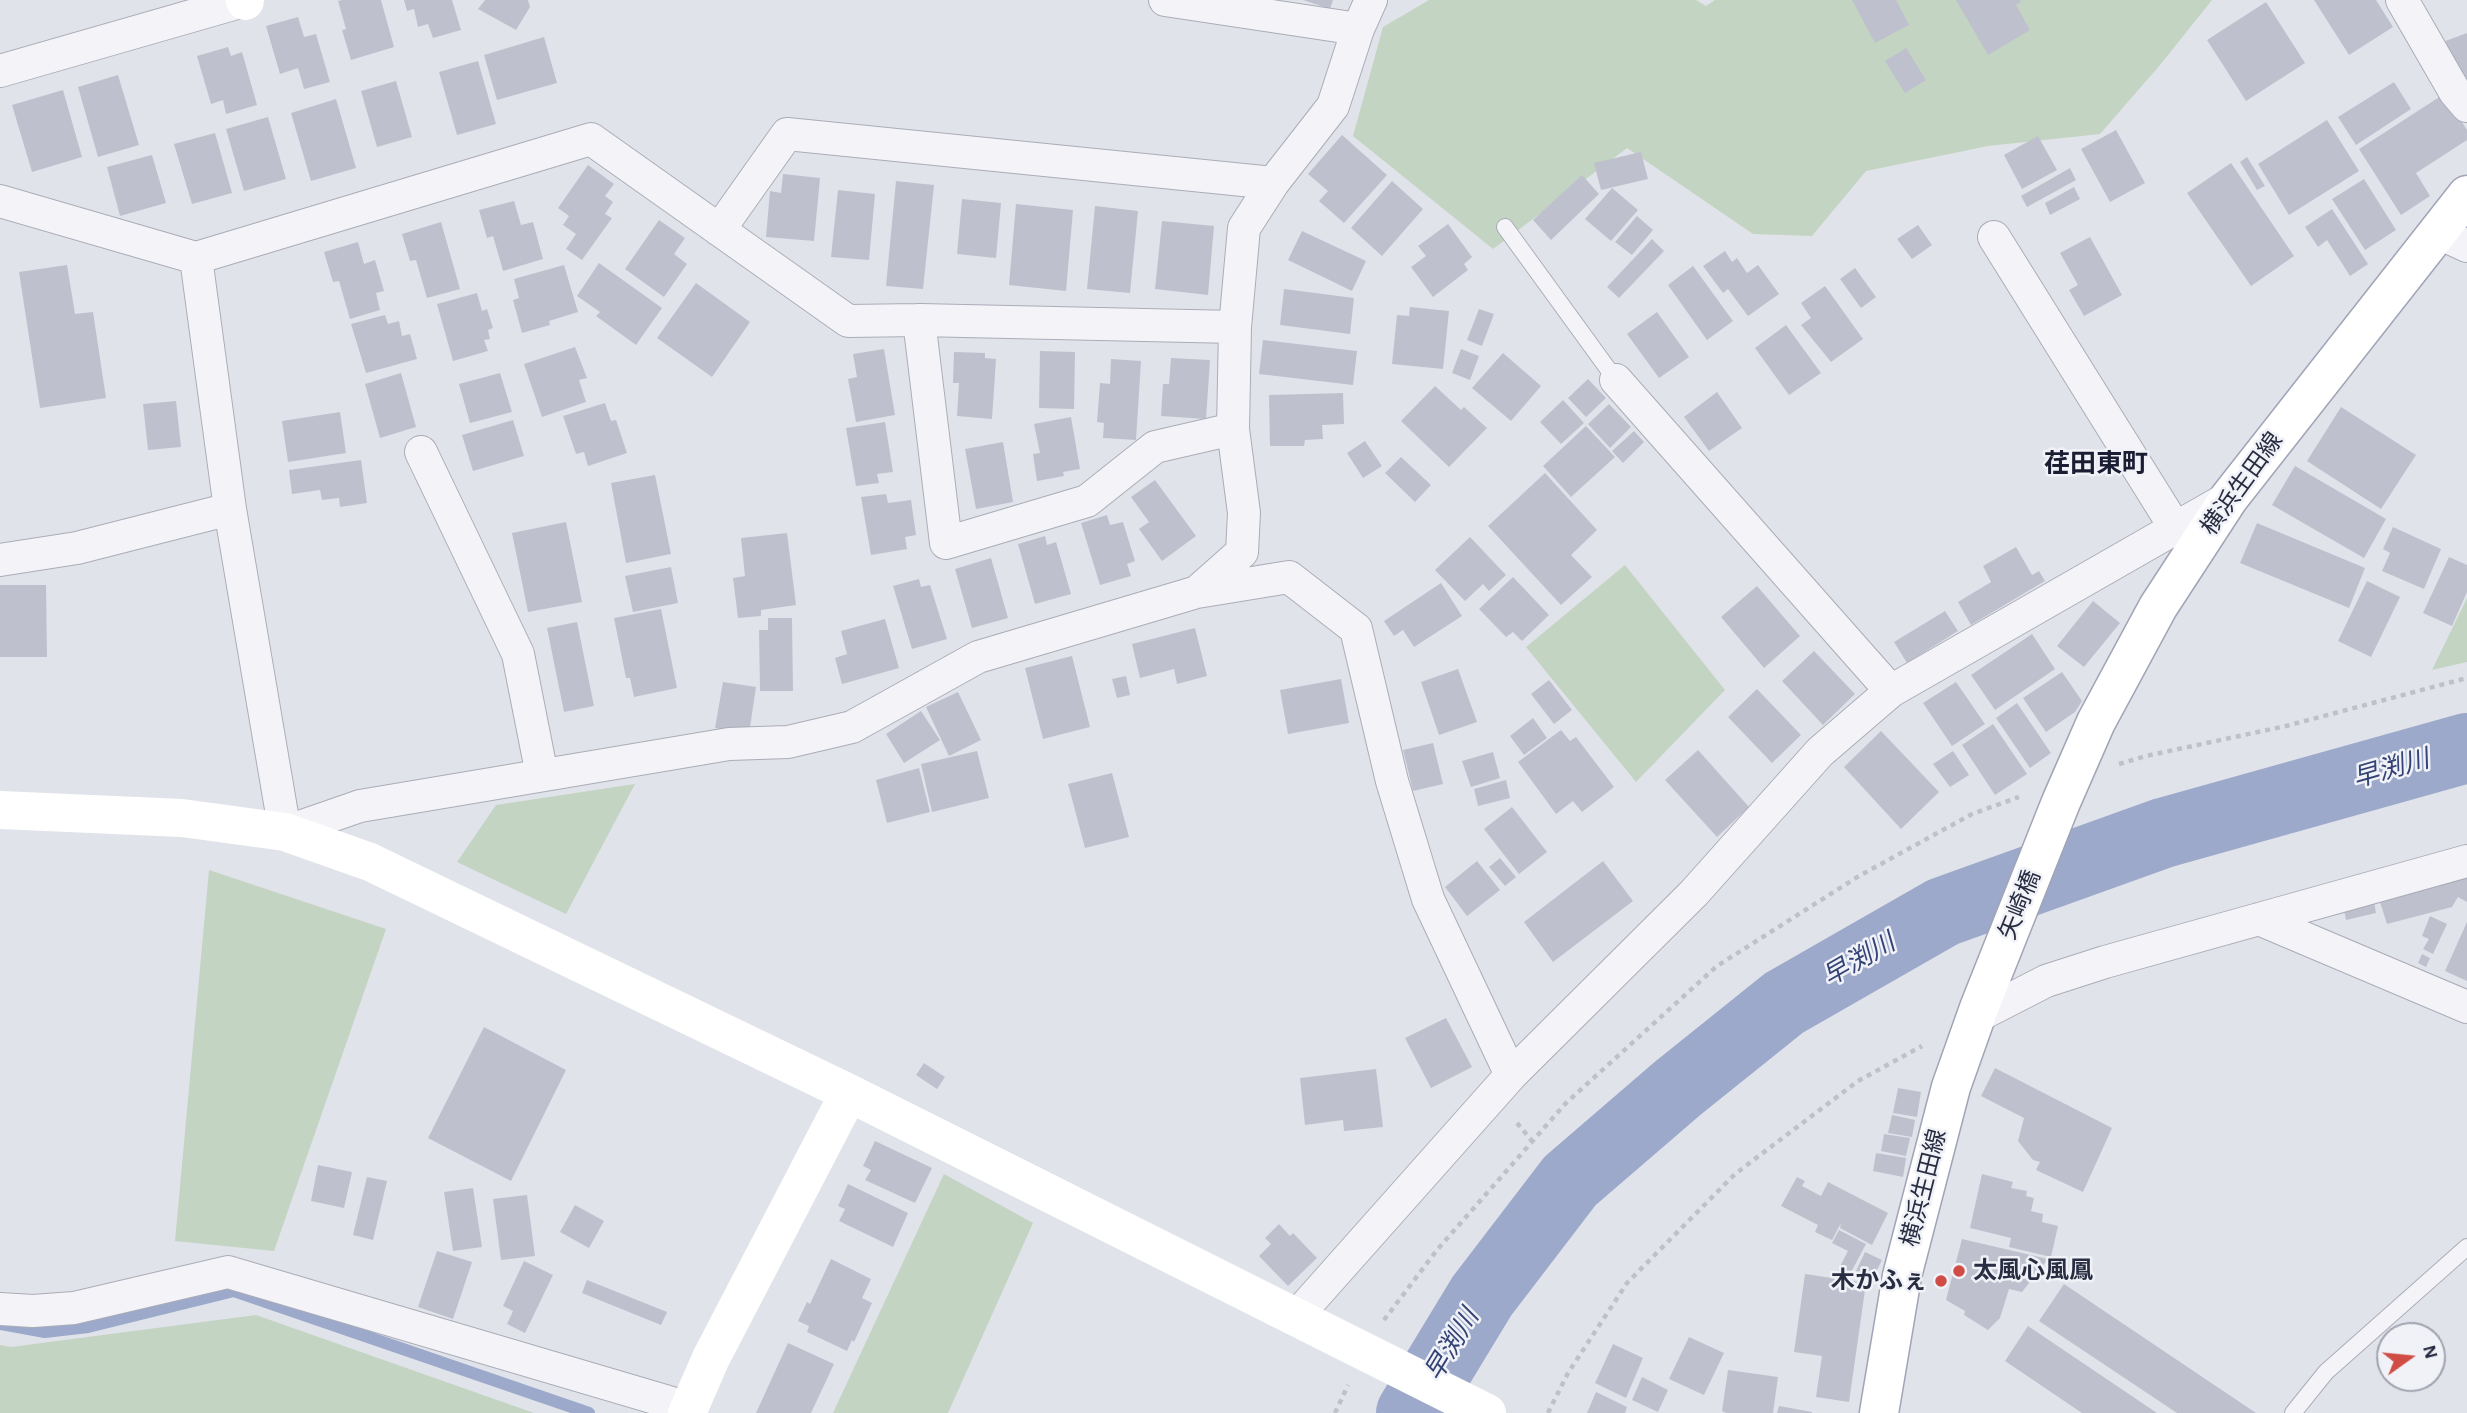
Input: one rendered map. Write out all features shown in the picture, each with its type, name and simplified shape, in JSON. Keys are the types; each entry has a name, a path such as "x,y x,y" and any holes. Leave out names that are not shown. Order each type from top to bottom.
{"street":[{"path":"0,71 246,0"},
{"path":"1165,0 1358,29"},
{"path":"1197,592 1242,552 1244,513 1233,429 1235,327 1244,228 1273,183 1333,106 1358,29 1371,0"},
{"path":"2402,0 2455,92 2467,106"},
{"path":"719,230 788,134 1273,183"},
{"path":"0,201 196,258 591,139 848,321 919,320 1235,327"},
{"name":"横浜生田線","path":"2045,798 2096,722 2158,607 2229,498 2452,239 2467,195"},
{"path":"1994,237 2175,530"},
{"path":"196,258 230,509 285,832"},
{"path":"919,320 946,543 1087,501 1155,447 1233,429"},
{"path":"1616,380 1891,691"},
{"path":"421,452 518,654 542,775"},
{"path":"1295,1318 1511,1075 1694,893 1820,752 1891,691 2229,498"},
{"path":"0,560 76,548 230,509"},
{"path":"285,832 360,806 729,744 788,742 852,727 978,657 1197,592 1289,577 1356,629 1392,781 1428,899 1511,1075"},
{"name":"矢崎橋","path":"1978,1013 2045,798"},
{"path":"0,810 182,818 285,832 370,862 849,1093 1488,1413"},
{"path":"1978,1013 2046,981 2105,962 2467,861"},
{"path":"2259,919 2467,1007"},
{"name":"横浜生田線","path":"1879,1413 1902,1276 1940,1122 1978,1013"},
{"path":"0,1308 33,1311 74,1308 228,1272 688,1410 711,1357 849,1093"}],"lane":[{"path":"1505,227 1616,380"},
{"path":"2293,1413 2326,1372 2467,1247"}],"path":[{"path":"2111,767 2146,756 2286,726 2467,678"},
{"path":"1335,1413 1366,1351 1437,1250 1566,1103 1717,966 1882,863 1972,814 2045,798"},
{"path":"1548,1413 1568,1373 1628,1283 1735,1174 1858,1081 1927,1044"}],"green space":[{"path":"1429,0 1696,0 1706,6 1715,0 2212,0 2100,134 1988,146 1866,171 1812,236 1753,234 1627,148 1493,249 1353,136 1383,27"},
{"path":"1625,565 1725,690 1636,782 1526,647"},
{"path":"2467,598 2467,662 2432,670"},
{"path":"635,784 566,914 457,862 496,805"},
{"path":"209,870 386,929 274,1251 175,1241"},
{"path":"944,1174 1033,1223 948,1413 833,1413"},
{"path":"256,1315 534,1413 0,1413 0,1345 11,1347"}],"building":[{"path":"381,0 394,47 351,60 342,30 346,29 338,1"},
{"path":"404,0 452,0 461,30 433,38 428,24 418,27 414,9 407,11"},
{"path":"485,0 528,0 530,7 516,30 478,9"},
{"path":"1303,0 1333,0 1330,9"},
{"path":"1852,0 1896,0 1909,25 1875,43"},
{"path":"1956,0 2020,0 2016,5 2030,30 1988,55"},
{"path":"2314,0 2376,0 2393,27 2349,55"},
{"path":"2266,2 2305,63 2246,101 2207,40"},
{"path":"298,17 304,37 316,34 330,82 304,89 298,68 280,74 266,26"},
{"path":"2467,33 2467,88 2440,43"},
{"path":"544,37 557,83 497,100 484,55"},
{"path":"228,47 231,56 242,52 257,105 226,114 223,100 211,104 197,56"},
{"path":"1906,48 1926,80 1905,93 1885,61"},
{"path":"478,61 496,124 457,135 439,72"},
{"path":"118,75 139,145 98,157 78,87"},
{"path":"396,81 412,137 377,147 361,91"},
{"path":"2394,82 2411,109 2356,145 2338,117"},
{"path":"63,90 82,157 32,172 12,105"},
{"path":"2444,94 2467,130 2467,140 2416,173 2430,196 2401,215 2359,149"},
{"path":"336,99 356,168 311,181 291,113"},
{"path":"268,117 286,179 244,191 226,129"},
{"path":"2327,120 2359,171 2289,215 2258,164"},
{"path":"2116,130 2145,183 2110,202 2081,149"},
{"path":"215,133 232,193 192,204 174,144"},
{"path":"1342,135 1387,175 1344,223 1319,201 1328,191 1308,174"},
{"path":"2038,136 2057,170 2022,189 2004,155"},
{"path":"1641,152 1648,179 1601,190 1594,163"},
{"path":"152,155 166,203 120,216 107,167"},
{"path":"2247,157 2265,186 2257,190 2240,162"},
{"path":"2231,163 2294,256 2251,286 2187,193"},
{"path":"588,165 614,184 605,196 613,202 605,214 612,218 582,260 566,249 576,234 563,225 569,216 558,208"},
{"path":"2070,168 2076,180 2027,207 2021,196"},
{"path":"783,174 820,178 814,241 766,237 770,191 781,193"},
{"path":"1582,175 1599,194 1551,240 1533,220"},
{"path":"2364,179 2396,230 2365,250 2332,199"},
{"path":"896,181 934,185 923,289 886,286"},
{"path":"1392,181 1423,209 1382,256 1351,228"},
{"path":"2074,187 2080,199 2050,215 2045,203"},
{"path":"1612,188 1638,210 1611,241 1585,219"},
{"path":"838,190 875,194 869,260 831,257"},
{"path":"962,199 1001,203 996,258 957,254"},
{"path":"514,201 521,225 533,222 543,259 503,271 493,236 487,238 479,210"},
{"path":"1016,204 1073,210 1066,291 1009,285"},
{"path":"1095,206 1138,211 1130,293 1087,289"},
{"path":"2332,209 2368,264 2350,276 2327,240 2318,247 2305,227"},
{"path":"1637,216 1653,230 1632,255 1615,242"},
{"path":"659,220 685,238 674,254 687,264 664,297 625,269"},
{"path":"1162,221 1214,226 1208,295 1155,289"},
{"path":"441,222 460,289 427,298 416,260 410,261 402,234"},
{"path":"1448,224 1472,257 1464,264 1468,270 1433,297 1411,267 1426,256 1418,246"},
{"path":"1918,225 1932,245 1912,259 1897,239"},
{"path":"1302,231 1366,261 1352,291 1288,260"},
{"path":"2090,237 2122,295 2084,316 2069,290 2078,285 2060,253"},
{"path":"1652,239 1664,251 1619,298 1607,287"},
{"path":"358,242 364,264 375,260 384,291 376,293 380,310 350,319 339,281 333,282 324,252"},
{"path":"1725,251 1732,262 1737,258 1747,273 1758,265 1779,294 1748,316 1728,289 1723,293 1703,266"},
{"path":"599,263 662,308 636,345 596,316 600,312 577,296"},
{"path":"67,265 75,314 93,312 106,398 40,408 19,272"},
{"path":"564,265 578,312 549,321 550,325 522,333 513,300 519,298 514,279"},
{"path":"1693,266 1733,321 1707,340 1668,285"},
{"path":"1855,268 1876,297 1861,308 1840,279"},
{"path":"696,283 750,322 712,377 657,338"},
{"path":"1825,286 1863,339 1831,362 1801,325 1811,318 1801,303"},
{"path":"1284,289 1354,298 1350,334 1280,325"},
{"path":"477,293 482,311 487,309 493,328 488,330 490,339 484,340 488,351 453,361 437,304"},
{"path":"1410,307 1449,311 1443,369 1392,364 1397,315 1409,316"},
{"path":"1479,309 1494,314 1482,346 1467,340"},
{"path":"1657,312 1689,357 1659,378 1627,334"},
{"path":"385,315 388,324 399,321 402,336 410,334 417,359 366,373 351,324"},
{"path":"1786,325 1821,373 1789,395 1755,348"},
{"path":"1263,340 1357,351 1353,385 1259,374"},
{"path":"575,347 587,378 579,380 586,402 542,417 524,364"},
{"path":"884,349 895,415 856,422 848,379 857,377 853,354"},
{"path":"1461,349 1479,356 1470,380 1452,373"},
{"path":"1040,351 1075,352 1074,409 1039,408"},
{"path":"954,352 985,353 985,358 996,359 992,419 957,416 959,383 953,383"},
{"path":"1503,353 1541,386 1511,421 1472,388"},
{"path":"1171,358 1210,360 1206,419 1161,416 1163,384 1169,384"},
{"path":"1111,359 1141,361 1136,440 1103,438 1104,423 1097,422 1100,383 1110,384"},
{"path":"401,373 416,427 380,438 365,384"},
{"path":"500,373 512,412 470,423 459,384"},
{"path":"1588,379 1606,398 1586,417 1568,398"},
{"path":"1435,386 1461,410 1464,407 1487,428 1449,467 1401,421"},
{"path":"1717,392 1742,428 1709,451 1684,417"},
{"path":"1343,393 1344,424 1322,425 1323,439 1305,440 1304,446 1270,446 1269,395"},
{"path":"1563,400 1584,423 1561,444 1540,422"},
{"path":"176,401 181,447 148,450 143,404"},
{"path":"605,403 611,421 616,420 627,453 588,466 584,452 576,454 563,416"},
{"path":"1609,404 1631,427 1610,448 1588,424"},
{"path":"2341,407 2416,455 2381,509 2307,461"},
{"path":"340,412 346,453 288,462 282,421"},
{"path":"1071,417 1080,469 1063,472 1064,476 1037,481 1033,454 1040,453 1034,424"},
{"path":"513,420 524,456 473,471 462,435"},
{"path":"885,422 893,472 877,474 879,483 856,486 846,428"},
{"path":"1586,426 1615,457 1571,497 1543,466"},
{"path":"1634,431 1644,442 1623,463 1612,451"},
{"path":"1365,441 1382,466 1363,478 1347,453"},
{"path":"1003,442 1013,502 976,509 965,449"},
{"path":"1401,457 1431,485 1415,502 1385,473"},
{"path":"361,460 367,503 340,507 339,498 322,500 320,490 292,494 289,470"},
{"path":"2295,466 2386,519 2364,558 2272,505"},
{"path":"1545,473 1597,530 1571,555 1592,577 1561,605 1488,526"},
{"path":"655,475 671,554 626,563 611,483"},
{"path":"1155,480 1196,536 1162,561 1139,529 1149,522 1131,497"},
{"path":"886,494 888,503 911,500 916,535 905,537 907,549 871,555 861,497"},
{"path":"1107,515 1110,525 1123,522 1135,561 1127,564 1131,576 1100,585 1081,523"},
{"path":"566,522 582,602 528,612 512,533"},
{"path":"2257,523 2365,568 2349,608 2240,563"},
{"path":"2393,527 2441,549 2424,589 2382,571 2390,553 2383,549"},
{"path":"787,533 796,605 761,610 761,616 738,618 733,578 745,576 741,538"},
{"path":"1045,536 1047,545 1056,542 1071,594 1035,604 1018,544"},
{"path":"1470,537 1506,575 1489,591 1483,584 1465,601 1435,570"},
{"path":"2016,547 2032,575 2039,571 2045,581 1971,625 1958,602 1991,582 1983,566"},
{"path":"2449,557 2467,565 2467,592 2452,626 2423,613"},
{"path":"991,558 1008,618 972,628 955,569"},
{"path":"671,567 678,603 633,612 625,576"},
{"path":"1513,577 1549,615 1522,641 1513,632 1506,637 1479,609"},
{"path":"919,579 921,587 930,585 947,639 912,649 893,586"},
{"path":"2367,581 2400,597 2371,657 2338,641"},
{"path":"1441,583 1462,616 1414,647 1403,630 1394,636 1384,621"},
{"path":"0,585 46,585 47,657 0,657"},
{"path":"1757,586 1800,636 1764,668 1721,617"},
{"path":"2093,601 2120,623 2084,667 2057,646"},
{"path":"661,609 677,688 634,697 630,678 626,678 614,618"},
{"path":"1945,611 1958,631 1907,663 1894,642"},
{"path":"768,618 792,618 793,691 760,691 759,630 768,630"},
{"path":"885,619 899,668 842,684 835,658 847,654 841,631"},
{"path":"577,622 594,706 564,712 547,628"},
{"path":"1195,628 1207,676 1177,684 1174,669 1140,678 1132,644"},
{"path":"2032,634 2055,669 1995,710 1971,675"},
{"path":"1814,651 1855,694 1823,725 1782,681"},
{"path":"1072,656 1090,727 1043,739 1025,668"},
{"path":"1458,669 1477,722 1439,735 1421,682"},
{"path":"2062,672 2082,701 2075,712 2046,732 2023,698"},
{"path":"1126,676 1130,695 1117,698 1112,679"},
{"path":"1341,679 1349,723 1288,734 1280,690"},
{"path":"1549,680 1572,710 1554,724 1531,694"},
{"path":"723,682 756,687 749,734 715,728"},
{"path":"1956,682 1985,724 1952,746 1923,703"},
{"path":"1757,689 1801,735 1772,763 1728,717"},
{"path":"958,692 981,740 949,756 926,707"},
{"path":"2017,703 2051,753 2030,768 1996,718"},
{"path":"921,711 940,740 904,763 886,734"},
{"path":"1533,718 1547,738 1524,755 1510,736"},
{"path":"1993,724 2027,774 1995,795 1962,745"},
{"path":"1561,730 1570,741 1576,737 1614,787 1582,812 1573,801 1556,814 1518,762"},
{"path":"1881,731 1939,792 1901,829 1844,767"},
{"path":"1433,743 1443,784 1413,791 1403,750"},
{"path":"1698,750 1749,807 1717,837 1665,780"},
{"path":"977,751 989,798 932,812 921,764"},
{"path":"1953,751 1969,775 1950,787 1933,764"},
{"path":"1493,752 1500,778 1471,787 1462,761"},
{"path":"919,768 930,812 887,823 876,780"},
{"path":"1112,773 1129,837 1085,848 1068,784"},
{"path":"1506,780 1510,798 1478,806 1474,789"},
{"path":"1512,807 1547,852 1519,874 1484,829"},
{"path":"1500,858 1516,877 1505,886 1489,867"},
{"path":"1477,861 1500,890 1467,916 1445,887"},
{"path":"1603,861 1633,901 1553,962 1524,922"},
{"path":"2467,877 2467,902 2458,897 2452,907 2387,924 2380,902"},
{"path":"2374,901 2376,913 2346,920 2344,909"},
{"path":"2430,916 2447,924 2433,954 2423,949 2429,939 2422,936"},
{"path":"2467,922 2467,981 2445,971"},
{"path":"2422,954 2430,958 2426,967 2418,963"},
{"path":"1446,1018 1472,1067 1431,1088 1405,1038"},
{"path":"484,1027 566,1070 511,1181 428,1138"},
{"path":"924,1063 945,1077 937,1089 916,1075"},
{"path":"1995,1068 2112,1128 2083,1192 2036,1170 2040,1162 2033,1160 2018,1141 2024,1118 1981,1096"},
{"path":"1376,1069 1383,1127 1344,1131 1343,1120 1305,1125 1300,1078"},
{"path":"1898,1088 1921,1092 1917,1117 1893,1113"},
{"path":"1892,1115 1915,1120 1912,1137 1888,1133"},
{"path":"1884,1134 1910,1138 1906,1156 1881,1151"},
{"path":"875,1141 932,1168 915,1203 865,1180 871,1170 863,1166"},
{"path":"1876,1153 1906,1158 1903,1177 1873,1171"},
{"path":"318,1165 352,1172 344,1208 311,1201"},
{"path":"1982,1174 2013,1182 2011,1188 2027,1191 2026,1196 2034,1198 2031,1211 2043,1214 2042,1222 2058,1226 2051,1257 2009,1247 2011,1238 1970,1228"},
{"path":"367,1177 387,1181 373,1240 353,1235"},
{"path":"1797,1177 1805,1181 1802,1186 1821,1196 1828,1182 1888,1213 1872,1245 1840,1228 1841,1223 1832,1240 1815,1232 1818,1225 1781,1206"},
{"path":"848,1184 908,1213 893,1247 839,1221 845,1209 838,1206"},
{"path":"473,1188 482,1247 453,1251 444,1192"},
{"path":"527,1195 535,1256 501,1260 493,1199"},
{"path":"575,1205 604,1221 589,1248 560,1232"},
{"path":"1279,1224 1290,1236 1293,1233 1317,1258 1288,1286 1259,1256 1271,1244 1265,1238"},
{"path":"1839,1230 1866,1244 1848,1278 1837,1272 1848,1251 1832,1243"},
{"path":"1962,1239 2048,1259 2022,1292 2009,1289 2000,1318 1988,1330 1946,1300"},
{"path":"437,1251 472,1262 453,1319 418,1307"},
{"path":"1865,1252 1882,1260 1870,1284 1854,1275"},
{"path":"831,1259 871,1279 862,1298 872,1303 847,1351 807,1332 809,1326 798,1321 807,1302 810,1304"},
{"path":"524,1261 553,1275 525,1333 507,1324 513,1311 503,1306"},
{"path":"1805,1274 1866,1283 1849,1402 1816,1397 1822,1356 1794,1352"},
{"path":"587,1280 667,1312 661,1325 582,1293"},
{"path":"2064,1284 2256,1413 2177,1413 2039,1321"},
{"path":"2028,1326 2157,1413 2082,1413 2005,1361"},
{"path":"1689,1337 1724,1353 1704,1395 1669,1379"},
{"path":"788,1343 834,1364 811,1413 756,1413"},
{"path":"1613,1344 1643,1358 1626,1398 1595,1383"},
{"path":"1728,1370 1778,1377 1773,1413 1722,1411"},
{"path":"1642,1377 1668,1390 1658,1412 1632,1400"},
{"path":"1596,1392 1627,1407 1625,1413 1587,1413"},
{"path":"1779,1406 1812,1412 1812,1413 1777,1413"}],"waterway":[{"name":"早渕川","path":"1411,1413 1482,1296 1570,1181 1678,1088 1784,1003 1943,912 2163,833 2467,748"},
{"path":"0,1324 45,1332 88,1327 234,1291 589,1413"}],"place":[{"name":"太風心風鳳","path":"1959,1271"},
{"name":"木かふぇ","path":"1941,1281"}],"district":[{"name":"荏田東町","path":"2096,464"}]}
